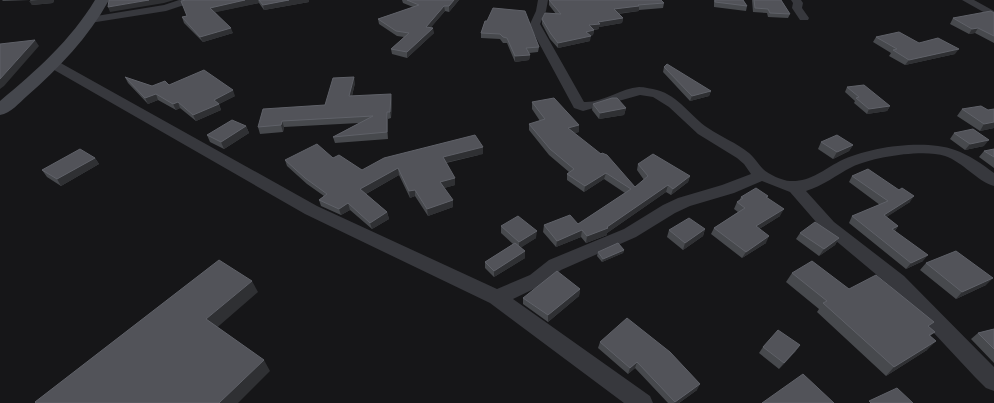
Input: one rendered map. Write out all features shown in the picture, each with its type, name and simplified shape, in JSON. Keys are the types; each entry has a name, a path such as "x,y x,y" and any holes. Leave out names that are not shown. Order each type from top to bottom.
{"main road":[{"path":"0,110 53,64 90,20 102,0"}],"street":[{"path":"90,20 166,8 189,0"},
{"path":"497,298 536,280 555,265 598,247 650,222 669,209 684,202 753,180 759,176 757,169 742,153 703,131 663,97 639,91 590,106 583,107 579,105 535,24 541,11 543,0"},
{"path":"796,0 798,3 797,8 804,18"},
{"path":"967,0 994,15"},
{"path":"53,64 311,210 497,298 642,403"},
{"path":"758,173 776,182 794,186 807,185 850,162 896,151 924,150 950,153 982,171 994,181"},
{"path":"794,186 810,208 841,236 865,253 896,280 964,353 994,381"}],"building":[{"path":"109,0 149,0 108,7"},
{"path":"245,0 210,8 231,28 200,37 182,17 187,16 181,1"},
{"path":"259,0 289,0 263,5"},
{"path":"407,0 454,0 449,6 444,6 426,27 433,28 407,52 391,49 409,33 396,31 378,19 419,5"},
{"path":"549,0 661,0 664,3 614,9 623,18 598,22 600,24 589,25 594,30 586,32 591,36 558,43 542,19 545,13 561,14"},
{"path":"715,0 743,0 747,6 715,2"},
{"path":"754,0 781,0 790,14 770,13 768,9 755,8"},
{"path":"493,8 525,11 539,47 526,48 530,55 515,56 507,38 500,34 481,33 485,21 487,21"},
{"path":"991,11 994,13 994,36 978,28 972,29 953,18"},
{"path":"899,32 919,43 938,38 959,49 909,60 893,50 897,49 876,37"},
{"path":"35,40 0,79 0,44"},
{"path":"667,64 711,91 692,96 664,67"},
{"path":"204,70 233,90 214,100 219,104 193,115 178,102 173,104 156,94 145,98 125,77 152,86 165,81 169,85"},
{"path":"354,77 349,96 391,94 390,112 387,112 387,132 333,137 373,116 282,121 281,125 258,127 263,109 325,105 333,78"},
{"path":"864,85 890,106 869,109 856,98 859,97 847,87"},
{"path":"554,98 579,125 568,128 601,154 607,155 635,187 648,176 638,164 653,154 690,176 673,189 668,185 607,227 608,228 587,236 582,230 557,241 544,225 570,215 578,224 631,189 606,173 585,186 567,174 574,169 550,149 529,124 545,119 532,102"},
{"path":"612,98 617,98 626,108 600,113 593,104"},
{"path":"981,106 988,110 994,109 994,122 984,124 962,109"},
{"path":"232,120 246,126 221,142 207,135"},
{"path":"973,129 989,140 970,144 954,133"},
{"path":"475,135 483,147 443,157 455,178 440,182 453,200 427,209 415,190 409,191 398,168 360,189 387,212 370,223 348,203 339,209 319,200 327,194 305,178 285,160 317,144 333,158 339,155 362,170 384,158"},
{"path":"837,135 853,145 837,152 821,142"},
{"path":"80,149 95,158 57,179 42,170"},
{"path":"994,149 994,157 984,151"},
{"path":"868,169 899,190 902,188 914,196 884,215 898,226 892,229 928,255 911,263 852,216 888,201 852,176"},
{"path":"756,188 784,209 756,226 769,236 746,252 714,228 745,208 737,202 743,198 741,197"},
{"path":"518,216 537,231 519,242 501,226"},
{"path":"689,218 705,229 685,243 669,230"},
{"path":"815,222 839,238 824,249 800,233"},
{"path":"515,243 525,251 494,271 485,262"},
{"path":"618,243 624,250 603,259 598,252"},
{"path":"956,251 993,278 962,292 926,263"},
{"path":"219,260 252,281 206,319 264,360 219,403 35,402"},
{"path":"812,261 849,289 876,275 934,322 928,326 935,332 929,335 936,341 894,367 823,303 827,301 792,273"},
{"path":"557,271 580,289 548,315 523,298"},
{"path":"627,318 670,352 700,384 675,402 637,362 630,368 600,342"},
{"path":"994,329 994,349 978,333"},
{"path":"778,330 800,345 784,363 763,347"},
{"path":"803,374 834,403 762,403"},
{"path":"897,388 913,403 871,403 869,401"}]}
